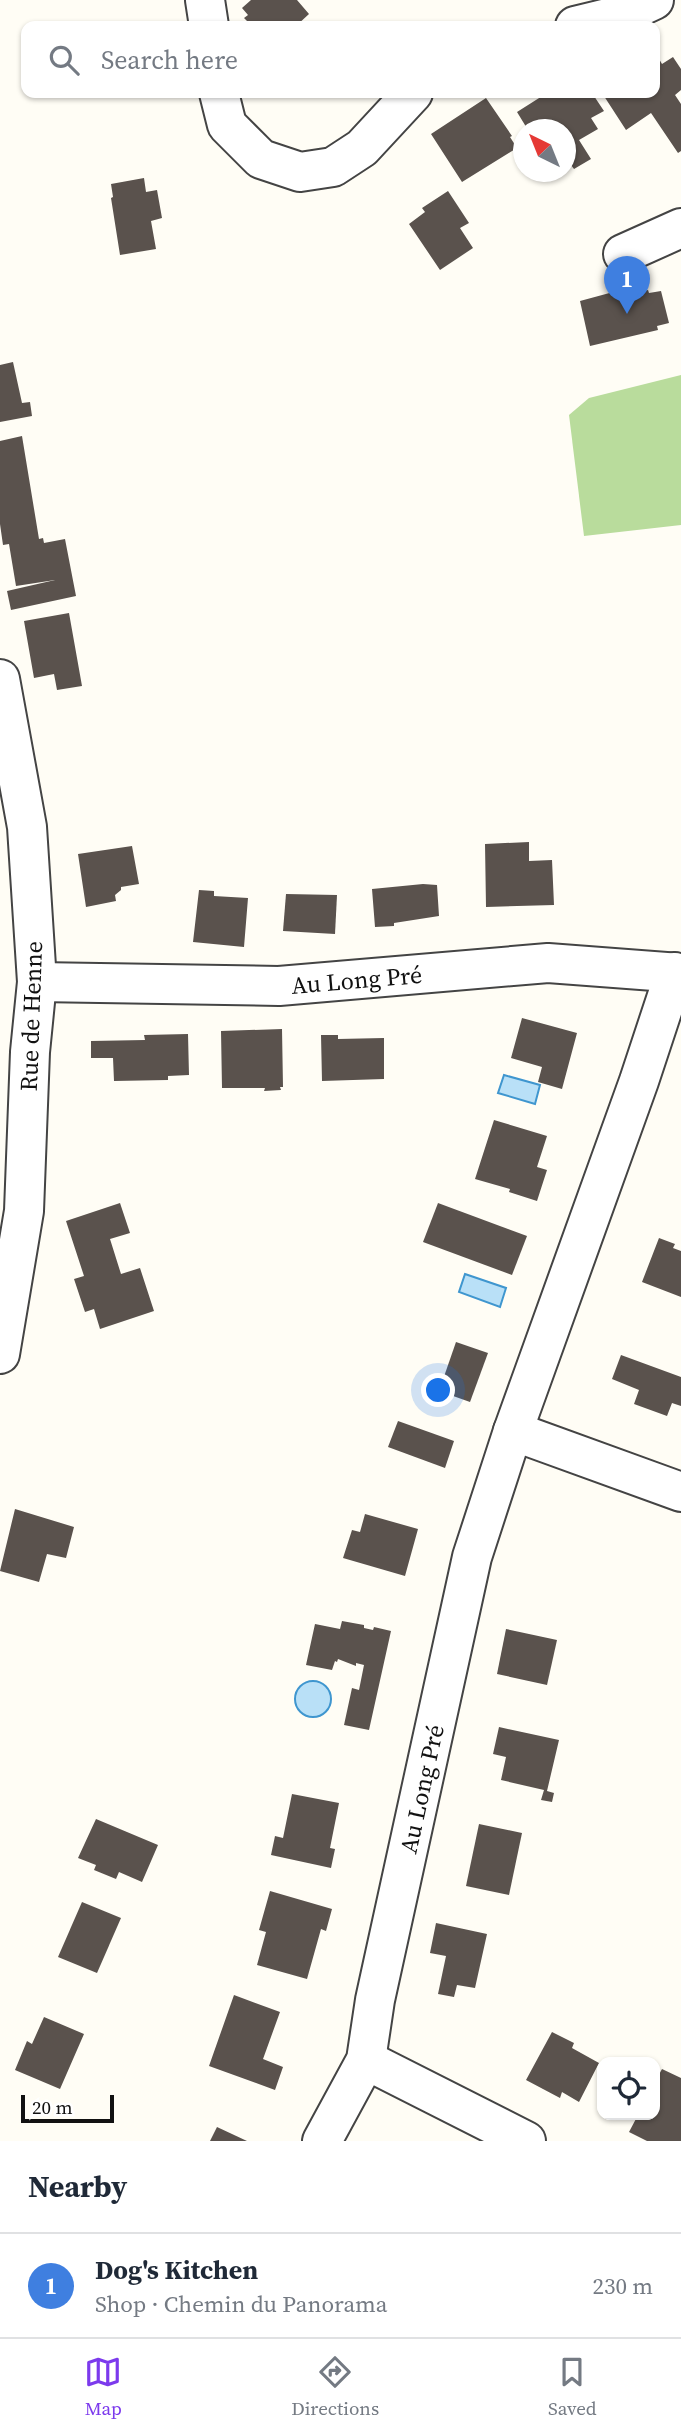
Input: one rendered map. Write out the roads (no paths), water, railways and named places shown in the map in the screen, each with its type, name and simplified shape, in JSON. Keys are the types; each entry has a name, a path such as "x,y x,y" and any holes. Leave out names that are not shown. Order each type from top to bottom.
{"street":[{"path":"205,0 208,21"},
{"path":"595,21 624,14 654,0"},
{"path":"220,98 228,125 261,159 300,173 333,167 362,148 408,98"},
{"path":"623,254 681,228"},
{"name":"Rue de Henne","path":"0,679 27,827 37,982 30,1052 24,1211 0,1354"},
{"name":"Au Long Pré","path":"37,982 279,986 548,962 678,972 513,1431 472,1557 375,2000 366,2060 322,2141"},
{"path":"513,1431 681,1492"},
{"path":"366,2060 526,2141"}],"water":[{"path":"504,1075 540,1085 535,1104 498,1093"},
{"path":"465,1274 506,1288 500,1307 459,1292"},
{"path":"313,1681 325,1687 331,1699 325,1711 313,1717 301,1711 295,1699 301,1687"}],"place":[{"name":"Dog's Kitchen","path":"627,314"}]}
